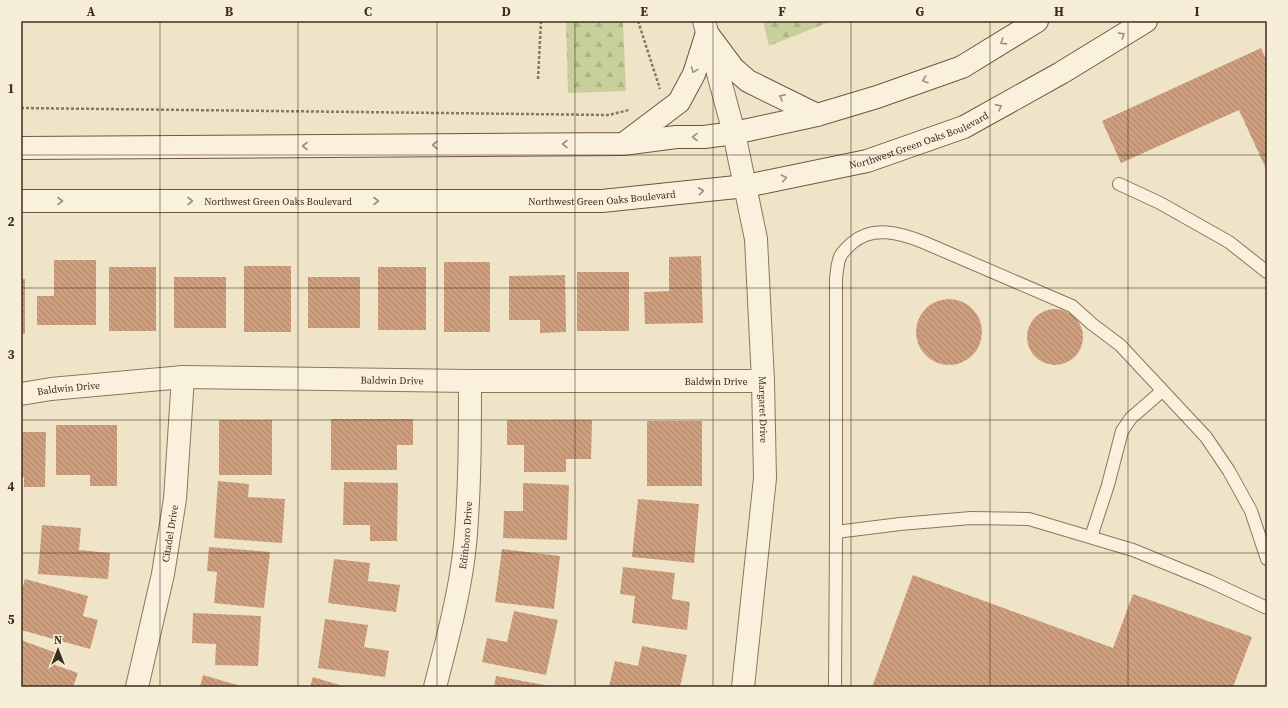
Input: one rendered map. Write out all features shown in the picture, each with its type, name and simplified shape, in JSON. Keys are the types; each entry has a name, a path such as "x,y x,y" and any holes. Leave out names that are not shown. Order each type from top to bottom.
{"main road":[{"path":"21,148 622,144 676,137 704,137 734,134 817,114 877,97 962,67 1036,21"},
{"name":"Northwest Green Oaks Boulevard","path":"21,201 602,201 746,186 867,161 964,127 1061,73 1146,21"},
{"path":"705,27 733,68 748,81 817,114"},
{"path":"622,144 679,102 694,74 705,27"},
{"name":"Margaret Drive","path":"705,27 734,134 756,239 763,381 765,478 743,687"},
{"name":"Baldwin Drive","path":"21,394 51,389 183,377 470,381 763,381"},
{"name":"Citadel Drive","path":"137,687 163,574 175,499 183,377"},
{"name":"Edinboro Drive","path":"435,687 449,632 465,546 470,461 470,381"}],"lane":[{"path":"1119,184 1160,203 1229,242 1267,272"},
{"path":"835,687 836,279 840,257 857,239 869,234 883,231 904,234 1072,306 1092,324 1120,345 1206,437 1229,471 1251,511 1267,559"},
{"path":"1091,537 1108,485 1122,431 1131,418 1162,391"},
{"path":"836,532 900,524 963,519 1029,519 1133,550 1209,581 1267,608"}],"path":[{"path":"538,78 541,21"},
{"path":"638,21 662,95"},
{"path":"21,108 609,114 630,110"}],"green space":[{"path":"566,21 623,21 626,91 568,93"},
{"path":"763,21 832,21 769,46"}],"building":[{"path":"1261,48 1267,61 1267,171 1239,110 1121,163 1102,121"},
{"path":"701,256 703,323 645,324 644,292 669,291 669,257"},
{"path":"54,260 96,260 96,325 37,325 37,296 54,296"},
{"path":"444,262 490,262 490,332 444,332"},
{"path":"244,266 291,266 291,332 244,332"},
{"path":"109,267 156,267 156,331 109,331"},
{"path":"378,267 426,267 426,330 378,330"},
{"path":"577,272 629,272 629,331 577,331"},
{"path":"565,275 566,332 540,333 540,320 509,320 509,276"},
{"path":"174,277 226,277 226,328 174,328"},
{"path":"308,277 360,277 360,328 308,328"},
{"path":"21,279 25,279 25,334 21,334"},
{"path":"949,299 962,302 972,309 979,319 982,332 979,345 972,355 962,362 949,365 936,362 926,355 919,345 916,332 919,319 926,309 936,302"},
{"path":"1050,309 1060,309 1075,317 1081,326 1083,337 1081,348 1075,357 1060,365 1050,365 1039,360 1032,353 1027,342 1027,332 1032,321 1039,314"},
{"path":"331,419 413,419 413,445 397,445 397,470 331,470"},
{"path":"219,420 272,420 272,475 219,475"},
{"path":"507,420 592,420 591,459 566,459 566,472 524,472 524,445 507,445"},
{"path":"647,421 702,421 702,486 647,486"},
{"path":"56,425 117,425 117,486 90,486 90,475 56,475"},
{"path":"21,432 46,432 45,487 24,487 24,477 21,477"},
{"path":"218,481 249,484 248,497 285,499 282,543 214,538"},
{"path":"344,482 398,483 397,541 370,541 370,525 343,525"},
{"path":"523,483 569,485 567,540 503,538 504,511 523,511"},
{"path":"638,499 699,504 694,563 632,557"},
{"path":"42,525 81,528 79,550 110,553 108,579 38,574"},
{"path":"209,547 270,552 264,608 214,603 217,572 207,571"},
{"path":"502,549 560,556 554,609 495,602"},
{"path":"334,559 370,563 368,581 400,585 396,612 328,603"},
{"path":"623,567 675,573 672,599 690,602 687,630 632,623 635,596 620,594"},
{"path":"913,575 1113,648 1133,594 1252,637 1233,687 872,687"},
{"path":"25,579 88,596 83,616 98,620 90,649 21,630 21,593"},
{"path":"514,611 558,620 546,675 482,662 487,638 507,642"},
{"path":"193,613 261,616 258,666 215,665 216,644 192,643"},
{"path":"325,619 368,625 364,647 389,651 385,677 318,668"},
{"path":"21,640 59,654 55,665 78,673 73,687 21,687"},
{"path":"642,646 687,655 680,687 609,687 615,661 638,666"},
{"path":"203,675 244,687 200,687"},
{"path":"496,676 550,686 550,687 494,687"},
{"path":"313,677 346,687 310,687"}]}
